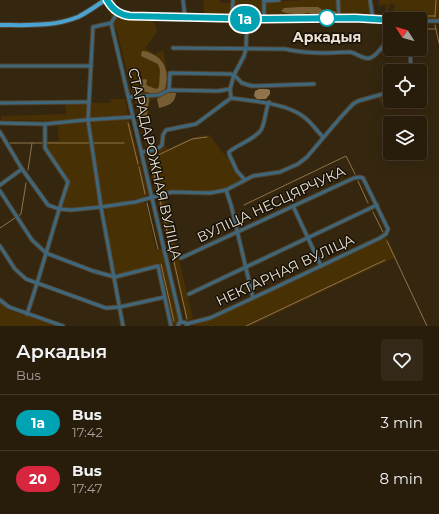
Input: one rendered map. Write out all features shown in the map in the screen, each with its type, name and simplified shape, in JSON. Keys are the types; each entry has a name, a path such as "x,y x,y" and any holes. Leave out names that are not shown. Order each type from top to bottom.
{"main road":[{"path":"0,25 43,25 59,22 79,16 106,0"}],"street":[{"path":"106,0 118,12 130,16 247,19 339,18 383,20"},
{"path":"183,0 185,17"},
{"path":"232,18 234,0"},
{"path":"264,19 264,0 279,0"},
{"path":"338,0 339,18"},
{"path":"370,0 372,19"},
{"path":"118,12 111,23 93,27 88,120 101,207 123,326"},
{"path":"231,98 230,90 234,75 246,49 247,19"},
{"path":"427,21 439,21"},
{"name":"СТАРАДАРОЖНАЯ ВУЛІЦА","path":"111,23 181,322"},
{"path":"173,48 285,49 325,53 345,52 353,53 365,58 371,58 383,46"},
{"path":"0,66 91,66"},
{"path":"169,90 170,73 230,74 234,75 242,83 252,86 314,84"},
{"path":"128,97 159,96 169,90 230,90"},
{"path":"0,132 22,170 48,204 59,209 71,210 135,202 172,192 210,193 226,190 245,180 269,173 280,172 307,158 323,137 353,104 358,101 383,94"},
{"path":"142,152 159,149 162,145 163,135 166,130 196,124 231,98 269,102 300,114 323,137"},
{"path":"0,103 89,102"},
{"path":"245,180 237,171 229,152 240,144 252,139 261,130 269,102"},
{"path":"0,123 45,124 133,117"},
{"path":"27,314 68,182 45,148 45,124"},
{"path":"0,185 22,170"},
{"name":"ВУЛІЦА НЕСЦЯРЧУКА","path":"181,258 354,178 360,177 363,178 388,229"},
{"path":"226,190 231,205 236,232 253,298"},
{"path":"0,191 32,240 46,253 93,271 115,277"},
{"path":"189,294 377,205"},
{"path":"293,206 321,266"},
{"name":"НЕКТАРНАЯ ВУЛІЦА","path":"187,325 210,318 380,238 386,234 388,229"},
{"path":"0,246 15,269 26,279 106,308 120,307 165,297"},
{"name":"СТАРАДАРОЖНАЯ ВУЛІЦА","path":"115,277 158,266 171,326"},
{"path":"0,300 9,307 63,326"},
{"path":"178,326 181,322 185,322 187,325"}],"shaded area":[{"path":"113,0 116,0 116,6 120,10 120,18 151,20 155,23 157,32 145,48 155,54 163,50 167,71 169,71 167,91 161,97 150,100 148,117 142,119 149,148 151,150 148,150 146,146 116,28 114,28 108,6 111,2 113,3"},
{"path":"203,0 219,0 220,3 231,3 232,0 262,0 263,2 369,0 371,18 317,16 307,14 297,17 204,15"},
{"path":"379,0 439,0 439,17 437,19 427,19 427,12 392,12 395,6 392,3 390,4 387,12 385,12 386,4 379,6"},
{"path":"318,7 326,12 335,11 337,13 333,16 318,16 308,13 299,15 281,11 284,8"},
{"path":"142,51 148,52 159,58 165,66 167,82 164,92 157,94 145,92 142,87 140,80 146,79 146,84 148,86 156,89 159,87 160,70 158,64 141,56"},
{"path":"259,89 270,90 270,94 266,99 257,99 254,96 255,91"},
{"path":"166,93 176,93 174,100 169,105 159,108 157,99"},
{"path":"383,95 383,105 377,97"},
{"path":"148,97 147,115 145,117 141,117 138,105 144,98"},
{"path":"111,99 125,99 148,193 146,197 104,205 62,208 69,180 47,148 47,141 59,141 57,121 1,120 1,116 66,114 66,103 110,103"},
{"path":"210,135 222,152 230,160 235,172 242,180 231,187 211,192 182,190 163,193 193,319 186,320 147,156 148,153 159,151 165,146 168,149 193,138"},
{"path":"146,203 156,250 162,249 179,321 177,326 172,326 159,264 116,275 110,247 105,208"},
{"path":"386,237 396,257 250,326 192,326 252,301"},
{"path":"0,301 8,310 59,326 0,326"}],"waterway":[{"path":"435,17 436,0"},
{"path":"428,16 435,16"},
{"path":"435,25 439,43"},
{"path":"428,29 436,29"},
{"path":"128,123 138,164"},
{"path":"158,192 151,162 152,158 192,139 207,137"},
{"path":"10,143 43,143"},
{"path":"28,170 32,143"},
{"path":"46,143 124,143"},
{"path":"244,205 346,156 355,174"},
{"path":"139,167 145,194"},
{"path":"358,181 368,203"},
{"path":"0,228 21,214 26,183"},
{"path":"160,200 187,319"},
{"path":"147,203 158,249"},
{"path":"373,212 383,232"},
{"path":"387,241 427,326"},
{"path":"246,326 385,260"},
{"path":"161,264 174,321"}],"bus line":[{"name":"1а","path":"107,0 108,3 118,12 130,16 264,19 355,18 383,20"}],"place":[{"name":"Аркадыя","path":"327,18"}]}
